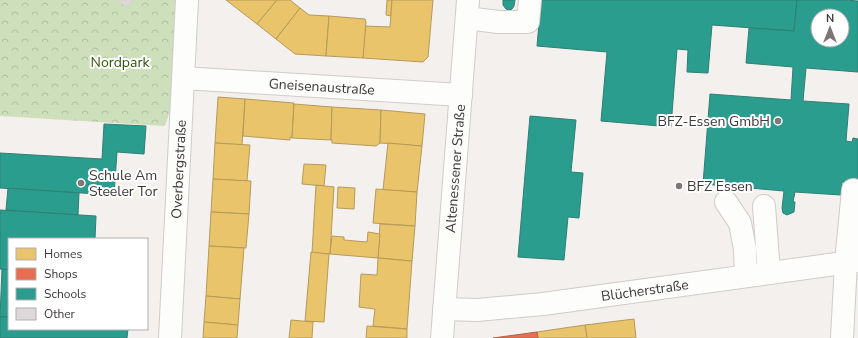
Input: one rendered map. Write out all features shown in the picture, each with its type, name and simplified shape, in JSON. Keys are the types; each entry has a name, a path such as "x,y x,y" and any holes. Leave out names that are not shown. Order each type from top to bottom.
{"street":[{"path":"467,9 498,22 528,22 530,0"},
{"name":"Overbergstraße","path":"170,338 186,1"},
{"name":"Altenessener Straße","path":"442,338 467,9"},
{"name":"Gneisenaustraße","path":"183,78 460,94"},
{"path":"842,338 852,261 853,190"},
{"path":"726,202 740,223 746,276"},
{"path":"764,206 769,273"},
{"name":"Blücherstraße","path":"444,309 477,310 543,304 852,261"}],"green space":[{"name":"Nordpark","path":"0,0 181,0 181,78 165,126 0,116"}],"building: Homes":[{"path":"226,0 277,0 257,24"},
{"path":"277,0 290,0 300,8 276,39 257,24"},
{"path":"387,0 392,0 391,16 386,15"},
{"path":"392,0 433,0 428,57 423,62 363,58 365,26 390,27"},
{"path":"300,8 309,15 329,16 326,56 295,54 276,39"},
{"path":"329,16 365,19 363,58 326,56"},
{"path":"218,97 245,99 242,145 215,143"},
{"path":"245,99 294,103 292,138 290,137 290,140 243,136"},
{"path":"294,104 332,107 331,140 292,138"},
{"path":"332,107 381,110 380,143 376,146 332,143"},
{"path":"381,110 425,114 422,146 380,143"},
{"path":"215,143 250,145 247,181 213,179"},
{"path":"388,143 422,146 417,192 383,190"},
{"path":"304,164 326,165 324,186 302,184"},
{"path":"213,179 251,181 249,214 211,212"},
{"path":"316,185 334,187 330,254 312,253"},
{"path":"338,187 355,188 354,209 337,208"},
{"path":"376,189 417,192 415,226 373,223"},
{"path":"211,212 249,214 246,248 209,246"},
{"path":"380,224 415,226 412,261 378,258"},
{"path":"368,232 380,234 378,258 330,254 332,236 344,237 344,240 367,242"},
{"path":"209,246 244,248 240,299 206,296"},
{"path":"311,252 329,254 324,322 305,321"},
{"path":"378,258 412,261 407,329 373,326 375,309 359,307 361,274 377,275"},
{"path":"206,296 240,299 238,325 204,322"},
{"path":"634,319 636,338 587,338 585,325"},
{"path":"291,320 313,322 312,338 289,338"},
{"path":"204,322 238,325 237,338 203,338"},
{"path":"585,325 587,338 538,338 537,332"},
{"path":"367,326 407,329 407,338 366,338"}],"building: Shops":[{"path":"537,332 538,338 493,338"}],"building: Schools":[{"path":"503,0 515,0 512,9 506,9 503,5"},
{"path":"541,0 797,0 794,31 712,25 708,73 687,72 688,50 677,49 671,127 601,121 607,52 537,46"},
{"name":"BFZ-Essen GmbH","path":"797,0 858,1 858,72 806,68 803,101 849,104 846,141 852,142 853,138 858,139 858,186 849,182 842,182 841,195 795,192 793,202 795,202 794,212 787,215 783,213 782,208 784,191 703,184 710,94 791,100 793,67 746,63 749,28 794,31"},
{"path":"530,116 576,120 571,172 583,173 579,218 568,217 564,260 518,257"},
{"path":"104,124 146,126 144,154 117,152 114,195 0,188 0,153 102,159"},
{"path":"8,188 79,193 78,215 6,210"},
{"path":"0,210 96,216 95,238 8,238 8,270 0,269"},
{"path":"2,269 8,270 8,317 0,317"},
{"path":"0,317 8,317 8,330 128,330 127,338 0,338"}],"building: Other":[{"path":"117,0 132,0 127,7"}],"place":[{"name":"BFZ-Essen GmbH","path":"778,121"},
{"name":"Schule Am Steeler Tor","path":"81,183"},
{"name":"BFZ Essen","path":"679,186"}]}
